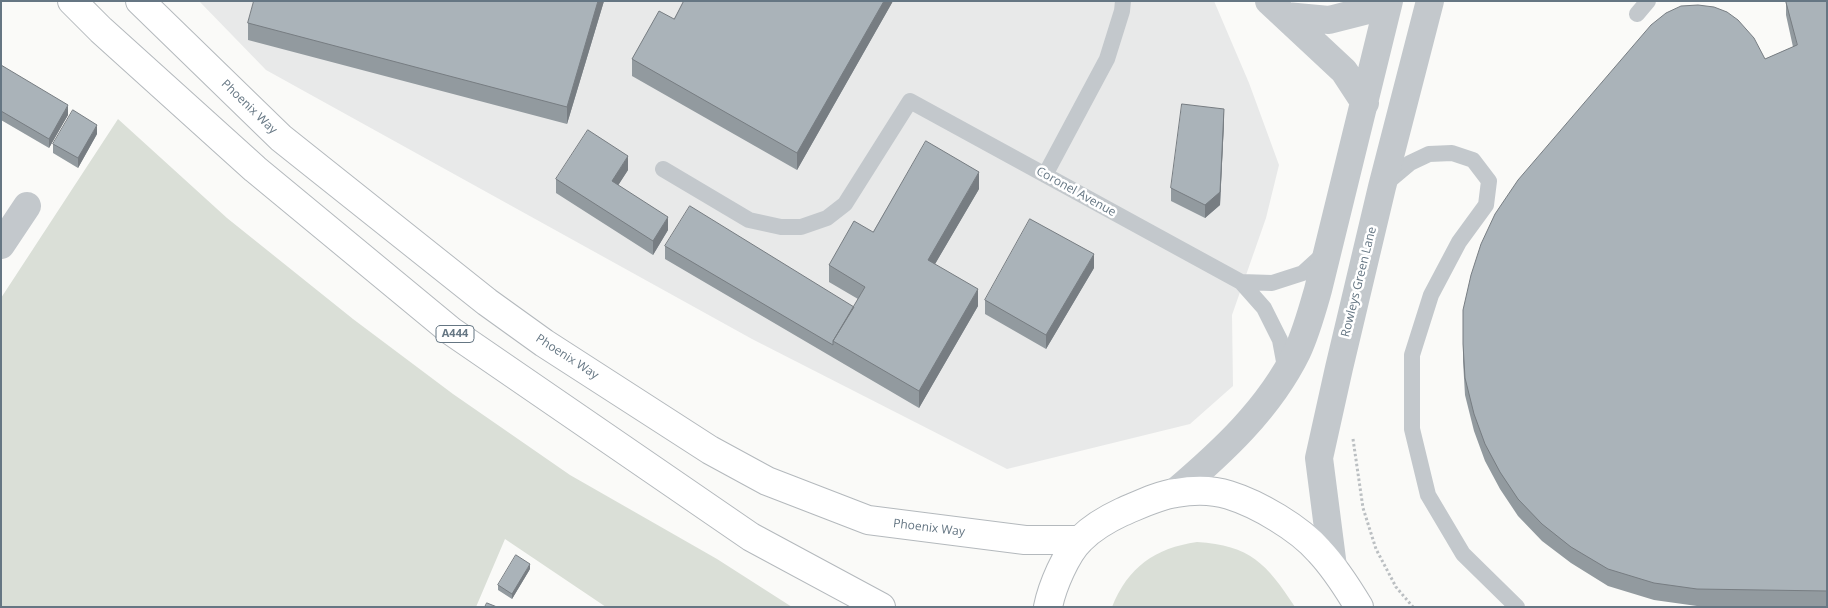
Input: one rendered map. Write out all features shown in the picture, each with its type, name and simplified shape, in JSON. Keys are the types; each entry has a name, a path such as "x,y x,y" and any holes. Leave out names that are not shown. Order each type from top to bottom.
{"highway":[{"name":"A444","path":"72,1 101,30 255,169 451,331 751,537 881,607"},
{"name":"Phoenix Way","path":"140,1 281,138 487,302 544,343 710,450 767,481 868,520 1025,540 1080,540"},
{"path":"1048,607 1050,594 1061,569 1080,540 1106,520 1140,504 1174,493 1201,491 1229,495 1262,509 1300,534 1318,549 1333,567 1359,607"}],"street":[{"name":"Rowleys Green Lane","path":"1333,567 1319,458 1338,368 1430,1"},
{"path":"1174,493 1236,437 1268,400 1298,351 1307,328 1328,251 1388,3 1329,20 1277,8"},
{"path":"1277,8 1344,71 1365,103"},
{"path":"1,245 27,206"}],"lane":[{"path":"1045,175 1107,59 1122,11 1123,1"},
{"path":"1636,14 1648,1"},
{"name":"Coronel Avenue","path":"663,169 749,220 781,227 801,227 827,218 845,204 910,101 1241,282 1264,308 1280,340 1286,372"},
{"path":"1382,187 1410,162 1429,154 1452,153 1473,160 1489,181 1486,205 1459,242 1431,295 1412,355 1412,429 1428,496 1463,554 1517,607"},
{"name":"Coronel Avenue","path":"1241,282 1272,283 1303,273 1328,251"}],"path":[{"path":"1353,435 1352,445 1363,508 1376,549 1396,587 1413,607"}],"shaded area":[{"path":"199,1 1214,1 1249,83 1279,165 1266,218 1232,315 1233,386 1190,424 1007,469 752,339 266,70"},
{"path":"118,119 227,218 353,319 453,394 570,475 717,559 792,607 606,607 505,539 476,607 1,607 1,298"},
{"path":"1197,542 1231,547 1255,560 1266,568 1295,607 1112,607 1126,581 1145,562 1168,549"}],"building":[{"path":"254,1 598,1 567,107 248,23"},
{"path":"684,1 884,1 797,153 632,59 659,11 674,19"},
{"path":"1786,1 1827,1 1827,591 1697,589 1654,583 1608,569 1571,547 1542,524 1518,499 1500,472 1485,444 1474,414 1465,378 1463,310 1481,244 1495,214 1518,180 1651,25 1666,13 1681,6 1698,5 1714,7 1727,12 1738,20 1754,38 1765,59 1797,45"},
{"path":"1,65 68,105 49,139 1,111"},
{"path":"1182,104 1224,109 1220,192 1205,205 1171,188"},
{"path":"73,110 97,125 78,158 53,144"},
{"path":"588,130 628,156 612,181 668,217 653,241 556,179"},
{"path":"926,141 979,172 928,260 978,289 919,391 833,341 865,287 829,265 854,221 873,232"},
{"path":"690,206 854,307 833,341 833,345 665,246"},
{"path":"1030,219 1094,254 1046,335 985,300"},
{"path":"516,555 530,564 512,594 498,585"},
{"path":"487,603 497,607 485,607"}]}
